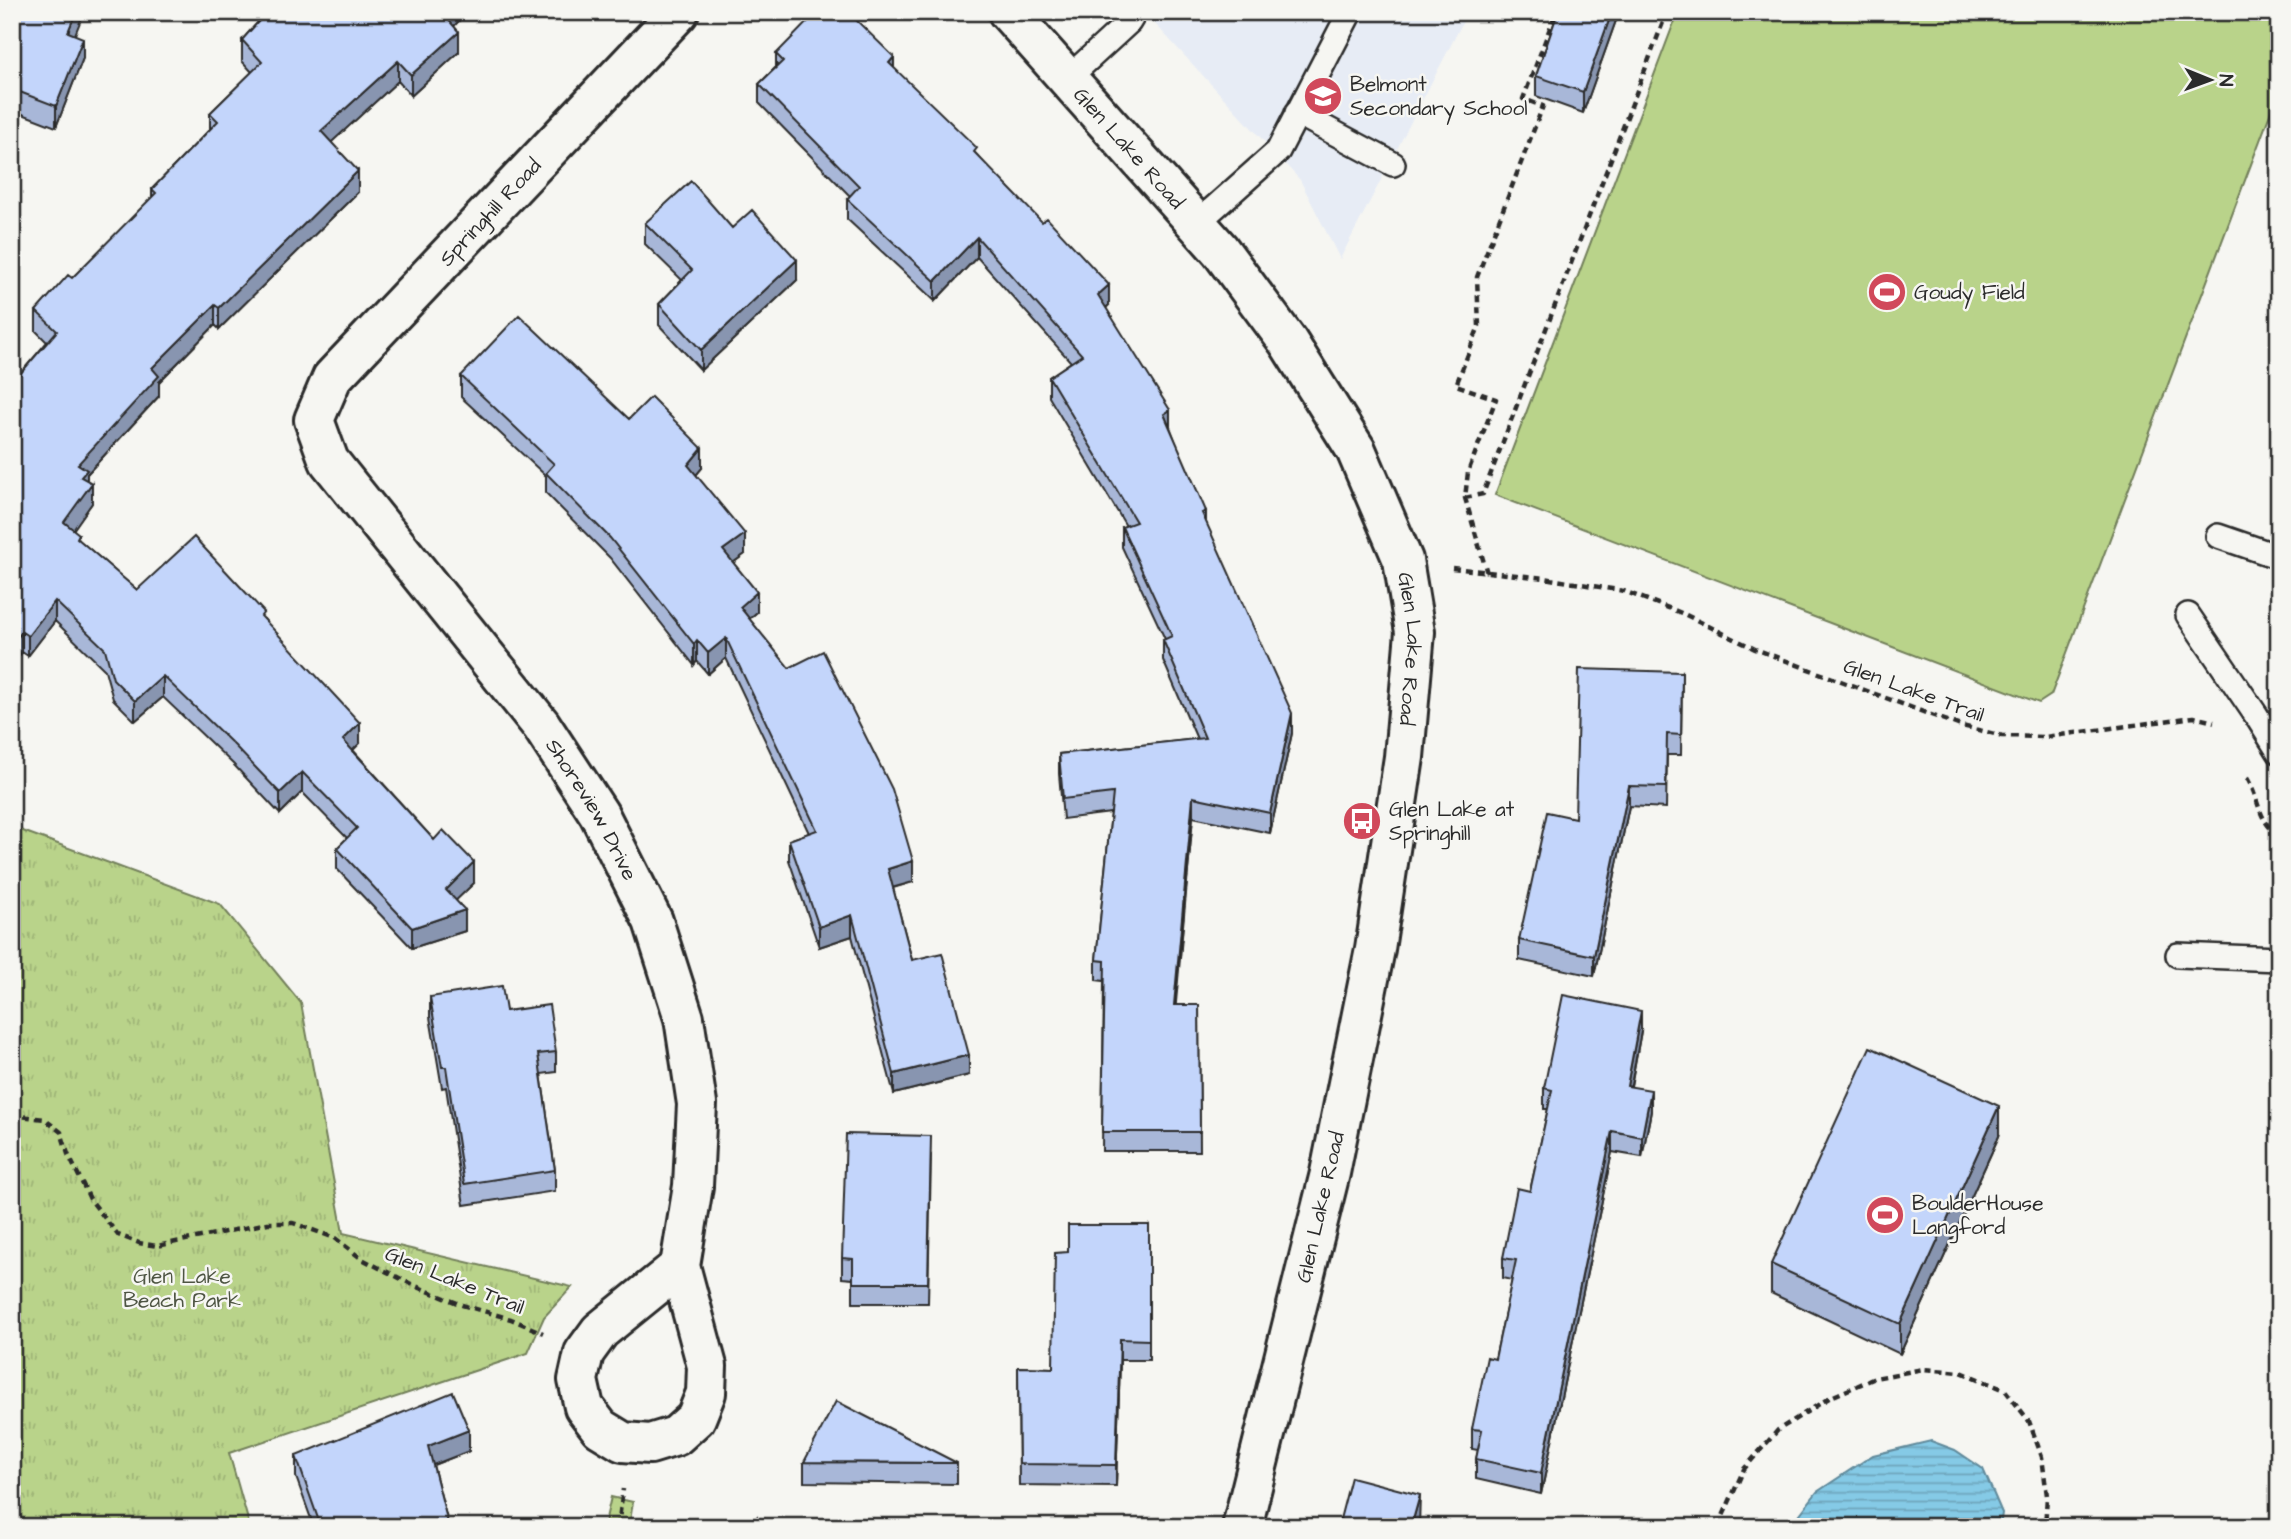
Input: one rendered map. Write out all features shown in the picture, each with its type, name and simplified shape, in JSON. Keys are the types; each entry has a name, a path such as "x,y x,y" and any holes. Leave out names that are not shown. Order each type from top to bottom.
{"street":[{"name":"Springhill Road","path":"314,420 332,378 679,12"},
{"name":"Glen Lake Road","path":"1008,12 1220,250 1288,342 1356,450 1403,560 1415,632 1404,757 1375,949 1330,1174 1242,1527"},
{"name":"Shoreview Drive","path":"314,420 329,461 541,725 600,814 653,921 684,1018 696,1104 693,1186 680,1265 707,1366 706,1393 696,1418 676,1436 650,1444 624,1442 600,1429 584,1407 578,1380 584,1353"},
{"path":"584,1353 600,1332 680,1265"}],"lane":[{"path":"1067,79 1129,22 1135,12"},
{"path":"1196,224 1278,151 1350,12"},
{"path":"1297,113 1393,164"},
{"path":"2218,536 2279,557"},
{"path":"2188,615 2279,751"},
{"path":"2178,955 2279,959"}],"path":[{"path":"1556,12 1523,99 1543,106 1477,278 1479,326 1456,385 1496,399 1468,472 1465,498 1483,494 1667,12"},
{"name":"Glen Lake Trail","path":"1465,498 1487,573 1544,578 1624,591 1684,614 1755,649 1958,725 2003,736 2045,737 2194,717 2214,722 2220,732"},
{"path":"2244,772 2256,793 2263,823 2278,836"},
{"name":"Glen Lake Trail","path":"12,1115 44,1119 61,1132 68,1154 90,1199 118,1235 157,1246 268,1223 293,1223 335,1238 362,1259 413,1285 462,1305 511,1319 584,1353"},
{"path":"1722,1527 1723,1516 1744,1469 1778,1430 1829,1398 1875,1378 1923,1368 1961,1372 2006,1390 2029,1422 2042,1457 2047,1496 2045,1527"}],"shaded area":[{"name":"Belmont Secondary School","path":"1144,12 1468,12 1340,259 1300,180"}],"green space":[{"name":"Goudy Field","path":"1678,12 2279,12 2279,90 2051,695 2039,703 1495,495"},
{"name":"Glen Lake Beach Park","path":"12,827 220,904 301,1003 343,1233 572,1287 544,1317 528,1353 229,1453 250,1527 12,1527"},
{"path":"611,1497 633,1502 629,1527 604,1527"}],"water":[{"path":"1931,1441 1955,1450 1983,1469 2002,1513 2000,1527 1790,1527 1817,1492 1873,1455"}],"building":[{"path":"12,12 76,12 68,32 83,38 56,106 12,89"},
{"path":"267,12 448,12 445,16 459,32 411,75 398,61 321,131 358,171 219,308 215,305 152,368 159,376 78,464 87,470 81,477 92,483 64,522 79,534 77,538 137,590 194,537 264,612 261,616 360,723 343,740 434,840 443,830 474,862 446,890 465,910 412,928 337,848 357,828 302,772 280,793 163,676 135,701 113,679 105,649 55,601 28,636 22,632 12,643 12,375 20,374 57,331 36,311 68,275 72,278 156,193 152,189 218,121 210,113 262,62 242,40"},
{"path":"817,12 848,12 894,57 889,63 977,148 974,152 1042,222 1047,218 1109,285 1098,295 1170,410 1164,414 1206,511 1202,513 1292,713 1270,813 1193,797 1174,1005 1199,1005 1200,1132 1102,1132 1105,961 1096,960 1113,793 1063,799 1059,754 1205,738 1163,640 1172,636 1122,527 1136,522 1049,377 1082,355 977,237 935,281 847,199 859,186 759,84 783,61 776,54"},
{"path":"1558,12 1612,12 1583,92 1536,76"},
{"path":"691,181 732,228 752,210 797,260 701,350 659,304 692,270 645,223"},
{"path":"519,315 629,419 651,397 702,448 688,465 745,534 723,550 757,592 740,607 789,668 823,651 892,789 913,861 888,869 912,960 942,953 969,1055 894,1074 852,915 819,927 789,840 817,830 726,638 708,653 697,640 694,644 610,538 546,473 554,464 461,376"},
{"path":"1579,669 1682,672 1681,735 1667,734 1666,787 1629,786 1594,956 1519,940 1547,812 1575,818"},
{"path":"502,986 506,1011 549,1005 556,1052 538,1054 555,1170 464,1184 446,1067 442,1067 430,997"},
{"path":"1563,995 1641,1011 1627,1086 1651,1090 1642,1137 1612,1131 1541,1473 1476,1459 1482,1430 1472,1429 1487,1357 1495,1359 1516,1260 1503,1258 1517,1188 1530,1191 1552,1090 1544,1088"},
{"name":"BoulderHouse Langford","path":"1870,1047 1999,1106 1900,1324 1771,1264"},
{"path":"846,1134 931,1136 928,1283 853,1283 853,1259 842,1258"},
{"path":"1068,1225 1149,1225 1149,1340 1120,1339 1116,1465 1019,1464 1018,1367 1053,1368 1055,1253 1068,1252"},
{"path":"453,1392 469,1430 428,1446 449,1527 321,1527 296,1456"},
{"path":"836,1401 957,1463 804,1462"},
{"path":"1351,1477 1420,1495 1411,1527 1338,1527"},
{"path":"757,1517 758,1527 751,1527"}],"place":[{"name":"Belmont Secondary School","path":"1323,96"},
{"name":"Goudy Field","path":"1887,292"},
{"name":"Glen Lake at Springhill","path":"1362,821"},
{"name":"BoulderHouse Langford","path":"1885,1215"}]}
